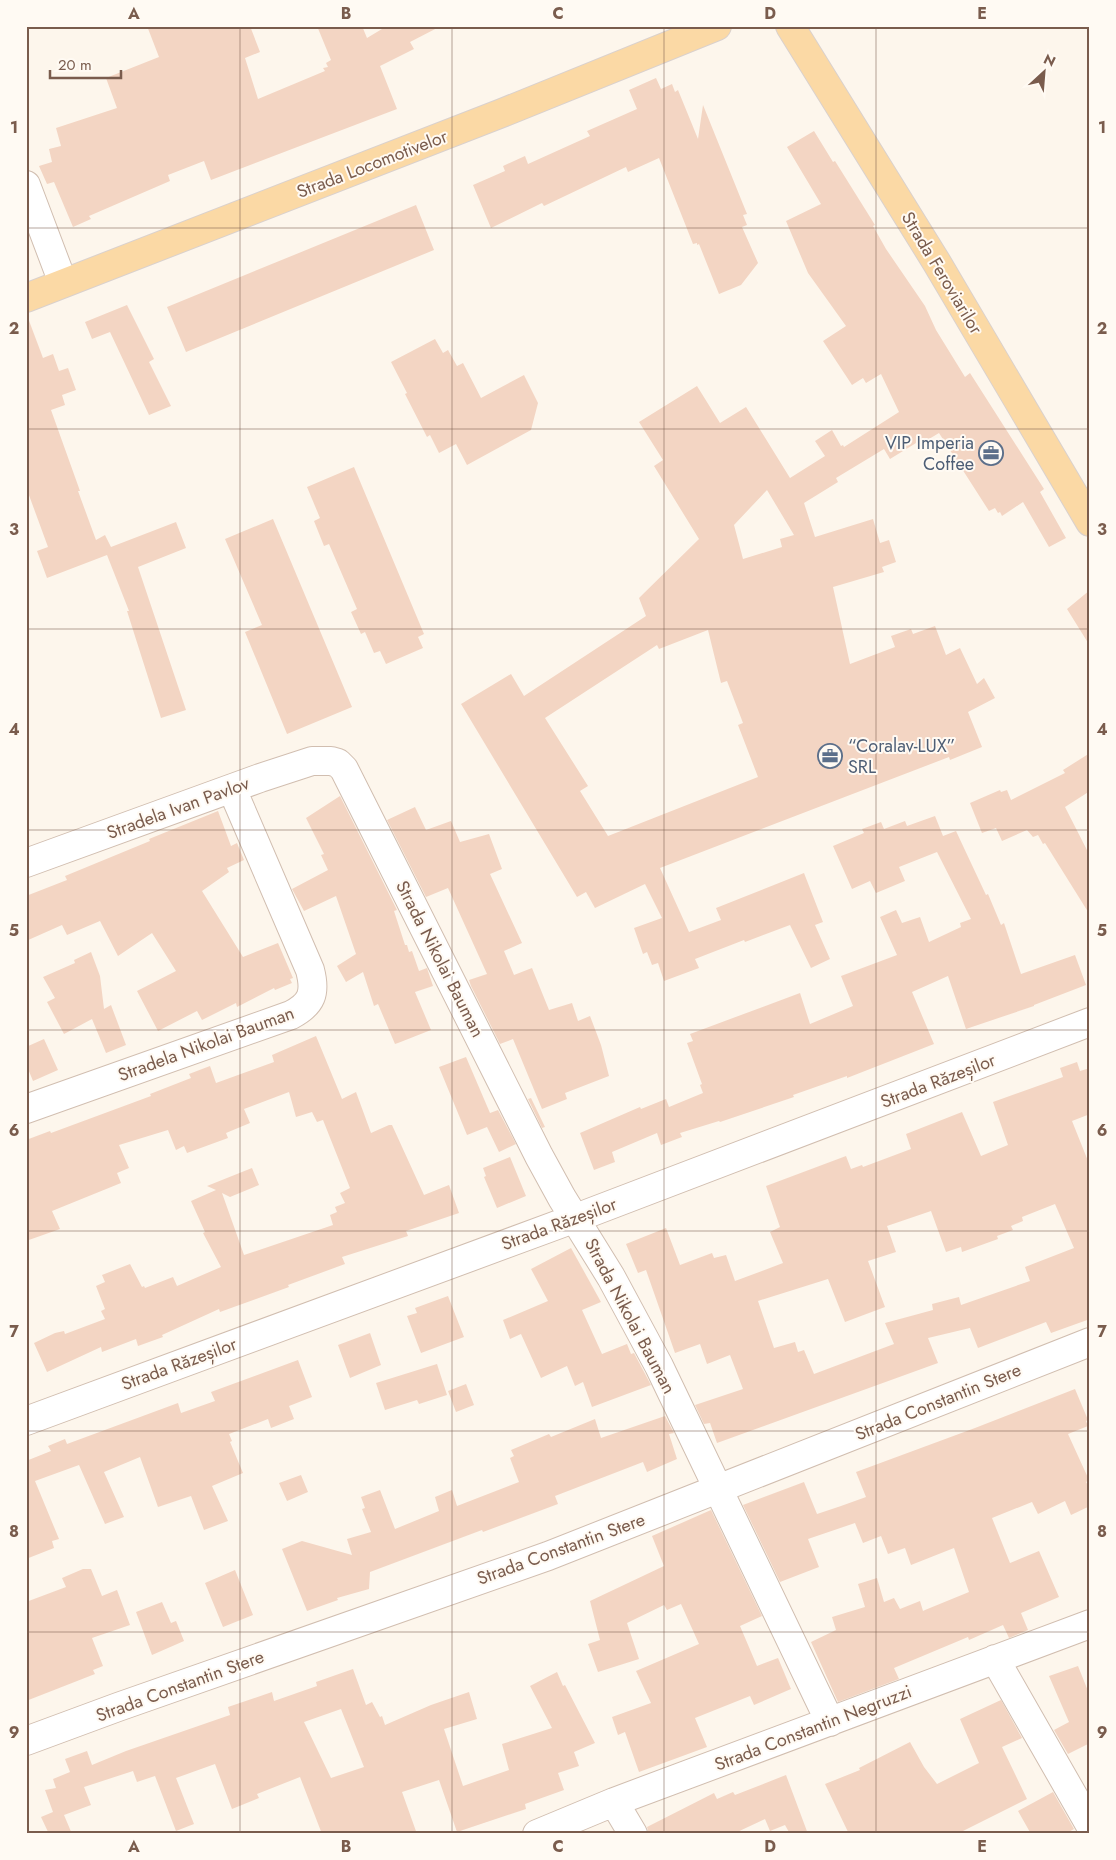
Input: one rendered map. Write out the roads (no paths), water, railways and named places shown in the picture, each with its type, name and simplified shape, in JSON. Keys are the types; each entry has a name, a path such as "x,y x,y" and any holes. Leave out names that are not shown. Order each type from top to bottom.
{"main road":[{"name":"Strada Locomotivelor","path":"26,298 494,117 717,26"},
{"name":"Strada Feroviarilor","path":"790,26 938,263 1090,522"}],"street":[{"path":"26,184 63,283"},
{"name":"Stradela Ivan Pavlov","path":"26,863 260,778 312,761 332,761"},
{"name":"Strada Nikolai Bauman","path":"332,761 338,763 344,769 539,1156 562,1198 611,1277 659,1366 830,1722"},
{"name":"Stradela Nikolai Bauman","path":"26,1109 290,1015 302,1009 311,996 313,984 310,970 232,789"},
{"name":"Strada Răzeșilor","path":"26,1421 576,1218 1090,1022"},
{"name":"Strada Constantin Stere","path":"26,1742 174,1687 548,1556 1090,1342"},
{"name":"Strada Constantin Negruzzi","path":"537,1834 614,1802 1090,1624"},
{"path":"995,1660 1090,1825"},
{"path":"614,1802 633,1834"}],"place":[{"name":"VIP Imperia Coffee","path":"991,453"},
{"name":"“Coralav-LUX” SRL","path":"830,756"}]}
